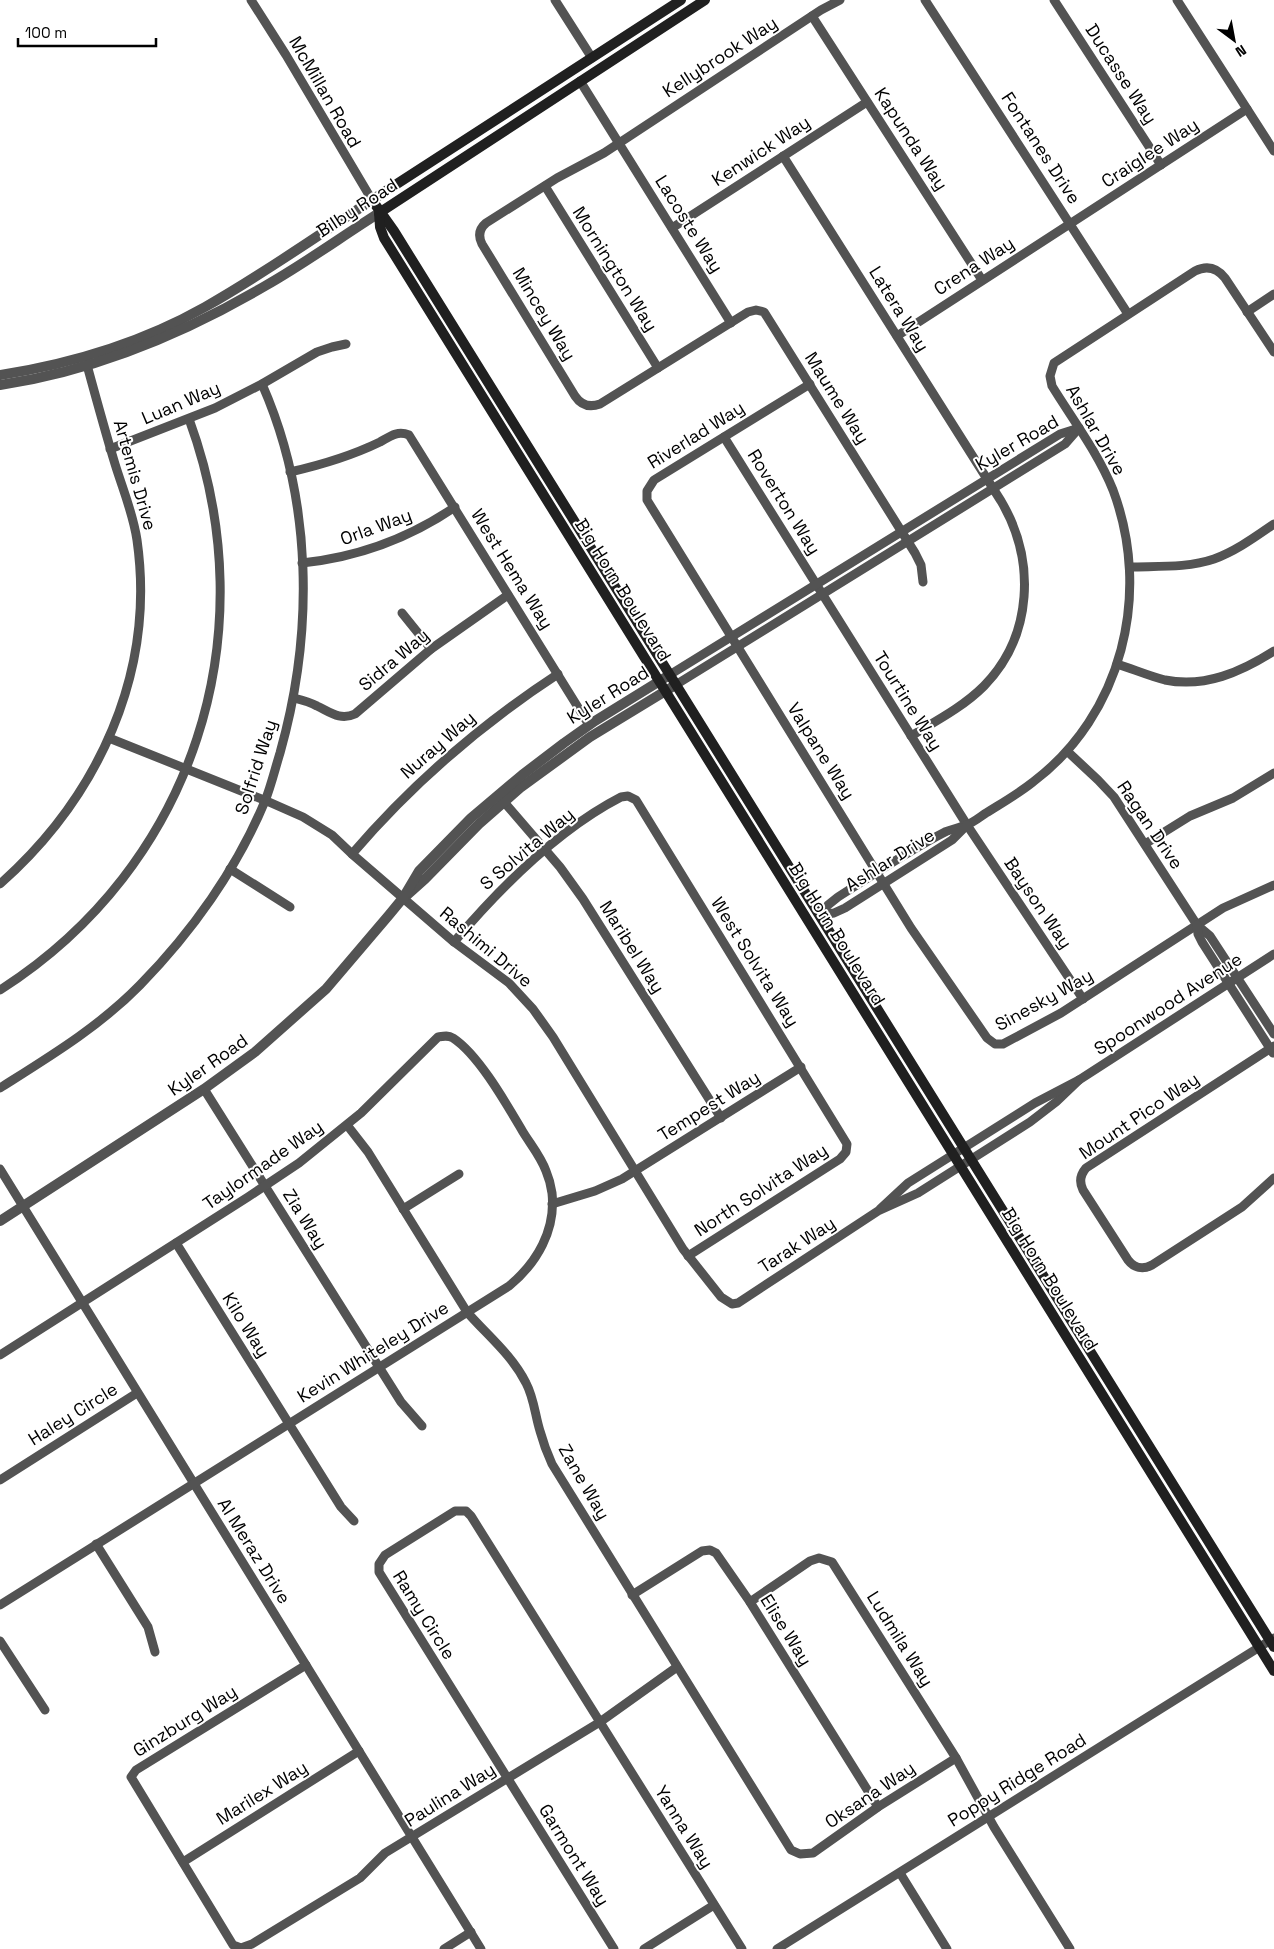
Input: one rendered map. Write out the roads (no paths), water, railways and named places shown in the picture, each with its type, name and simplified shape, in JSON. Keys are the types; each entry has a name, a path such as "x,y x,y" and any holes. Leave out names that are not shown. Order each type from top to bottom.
{"main road":[{"name":"Bilby Road","path":"372,200 681,0"},
{"name":"Bilby Road","path":"379,213 705,0"},
{"name":"Big Horn Boulevard","path":"372,200 379,213 394,231 1273,1642"},
{"name":"Big Horn Boulevard","path":"379,213 380,227 384,238 1274,1671"}],"street":[{"name":"McMillan Road","path":"251,0 372,200"},
{"name":"Kellybrook Way","path":"619,143 812,16 840,0"},
{"name":"Fontanes Drive","path":"925,0 1128,314"},
{"name":"Ducasse Way","path":"1054,0 1161,165"},
{"path":"1178,0 1274,151"},
{"path":"558,1 592,58"},
{"name":"Kapunda Way","path":"812,16 982,280"},
{"name":"Lacoste Way","path":"580,81 731,323"},
{"name":"Kenwick Way","path":"672,228 867,102"},
{"name":"Craiglee Way","path":"1070,224 1247,109"},
{"name":"Mincey Way","path":"619,143 486,223 482,228 480,236 482,244 575,396 584,405 596,406 731,323"},
{"name":"Latera Way","path":"783,156 993,488 1012,521 1023,555 1025,594 1018,630 1001,664 984,686 962,704 911,736"},
{"name":"Mornington Way","path":"545,186 658,368"},
{"name":"Bilby Road","path":"0,375 69,360 148,334 188,316 220,298 372,200"},
{"name":"Bilby Road","path":"0,384 87,366 151,343 229,306 267,285 379,213"},
{"name":"Crena Way","path":"897,336 1070,224"},
{"name":"Ashlar Drive","path":"820,915 840,911 952,840 966,825 1032,783 1067,751 1093,717 1108,687 1117,664 1127,627 1130,599 1130,567 1123,522 1112,489 1099,461 1052,386 1050,376 1052,367 1061,358 1195,271 1208,268 1222,274 1274,352"},
{"path":"1247,312 1274,294"},
{"name":"Maume Way","path":"731,323 752,310 764,312 908,541 921,565 924,582"},
{"path":"87,366 98,356 147,339 148,334"},
{"name":"Luan Way","path":"110,449 189,419 262,384 317,352 346,344"},
{"name":"Artemis Drive","path":"0,884 27,858 57,824 83,786 109,738 123,705 132,670 137,637 140,576 133,521 110,449 87,366"},
{"name":"Solfrid Way","path":"0,1088 70,1043 129,996 163,960 188,929 230,869 265,800 294,698 303,632 302,563 298,521 290,472 282,437 262,384"},
{"name":"Riverlad Way","path":"731,637 649,505 646,496 648,487 654,480 810,384"},
{"path":"0,990 60,945 108,897 148,843 172,800 186,769 201,727 211,689 217,645 220,600 220,554 205,465 189,419"},
{"name":"Kyler Road","path":"0,1221 204,1089 255,1052 309,1005 353,958 403,898 419,871 465,824 522,775 589,725 1060,434 1079,428"},
{"name":"Kyler Road","path":"403,898 425,880 460,843 504,802 566,754 666,690 1065,444 1079,428"},
{"name":"West Hema Way","path":"290,472 331,462 397,433 405,433 412,437 589,725"},
{"name":"Roverton Way","path":"724,437 822,594"},
{"name":"Orla Way","path":"302,563 347,556 388,544 422,528 454,507"},
{"path":"1130,567 1190,564 1207,561 1238,548 1274,524"},
{"name":"Tourtine Way","path":"822,594 966,825"},
{"name":"Sidra Way","path":"294,698 315,705 336,716 351,716 430,650 508,595"},
{"path":"402,613 430,650"},
{"name":"Valpane Way","path":"731,637 884,883"},
{"path":"1117,664 1164,679 1189,682 1201,681 1234,673 1274,650"},
{"name":"Nuray Way","path":"352,854 393,808 450,754 506,709 558,674"},
{"name":"Rashimi Drive","path":"109,738 265,800 303,817 325,830 454,942 509,983 533,1009 553,1037 688,1256 721,1297 732,1304"},
{"name":"Ragan Drive","path":"1067,751 1114,796 1197,925 1208,933 1237,978"},
{"path":"1145,844 1190,816 1234,798 1274,773"},
{"name":"S Solvita Way","path":"454,942 495,896 546,850 571,830 618,798 631,797"},
{"name":"West Solvita Way","path":"631,797 636,800 846,1140 847,1148"},
{"name":"Maribel Way","path":"504,802 546,850 588,906 721,1118"},
{"name":"Ashlar Drive","path":"820,915 833,900 944,832 966,825"},
{"name":"Bayson Way","path":"966,825 1083,999"},
{"path":"230,869 290,907"},
{"name":"Sinesky Way","path":"884,883 911,928 987,1038 992,1043 999,1044 1055,1016 1233,903 1274,885"},
{"name":"Ragan Drive","path":"1197,925 1199,938 1228,983"},
{"name":"Spoonwood Avenue","path":"954,1154 1035,1103 1079,1080 1274,954"},
{"path":"1237,978 1274,1034"},
{"name":"Mount Pico Way","path":"1228,983 1273,1049 1086,1168 1080,1182 1083,1190 1128,1260 1134,1266 1142,1268 1152,1265 1242,1207 1274,1178"},
{"name":"Taylormade Way","path":"82,1303 265,1186 347,1125 397,1080 435,1039 447,1036"},
{"name":"Kevin Whiteley Drive","path":"0,1604 509,1286 531,1264 546,1236 552,1204 552,1193 546,1171 500,1094 469,1054 454,1039 447,1036"},
{"name":"Tempest Way","path":"552,1204 595,1191 635,1172 801,1067"},
{"name":"Spoonwood Avenue","path":"971,1159 1043,1112 1079,1080"},
{"name":"Zia Way","path":"204,1089 401,1402 422,1426"},
{"name":"Zane Way","path":"347,1125 365,1148 468,1312 521,1373 532,1395 543,1441 552,1464 788,1846 791,1850 800,1854"},
{"name":"North Solvita Way","path":"688,1256 840,1159 847,1148"},
{"name":"Tarak Way","path":"732,1304 738,1303 878,1211 908,1184 954,1154"},
{"name":"Tarak Way","path":"878,1211 918,1193 971,1159"},
{"name":"Al Meraz Drive","path":"0,1169 481,1949"},
{"path":"403,1209 459,1174"},
{"name":"Kilo Way","path":"176,1243 341,1507 354,1521"},
{"path":"0,1355 82,1303"},
{"name":"Haley Circle","path":"0,1480 137,1392"},
{"name":"Ramy Circle","path":"507,1779 379,1572 379,1564 385,1555 455,1511 466,1511 471,1516 600,1722"},
{"path":"96,1544 148,1627 155,1652"},
{"name":"Elise Way","path":"632,1595 702,1551 710,1550 718,1555 750,1602 878,1807"},
{"name":"Ludmila Way","path":"750,1602 810,1561 819,1558 832,1562 956,1758 989,1817 1070,1949"},
{"path":"0,1641 45,1710"},
{"name":"Poppy Ridge Road","path":"778,1949 1259,1647 1273,1642"},
{"name":"Ginzburg Way","path":"241,1948 233,1945 131,1778 133,1772 306,1665"},
{"name":"Paulina Way","path":"241,1948 252,1944 360,1878 385,1853 600,1722 677,1667"},
{"name":"Yanna Way","path":"600,1722 742,1949"},
{"name":"Marilex Way","path":"183,1862 359,1751"},
{"name":"Oksana Way","path":"800,1854 813,1852 878,1807 956,1758"},
{"name":"Garmont Way","path":"507,1779 614,1949"},
{"path":"900,1873 947,1949"},
{"path":"644,1949 714,1905"},
{"path":"444,1949 471,1932"}]}
